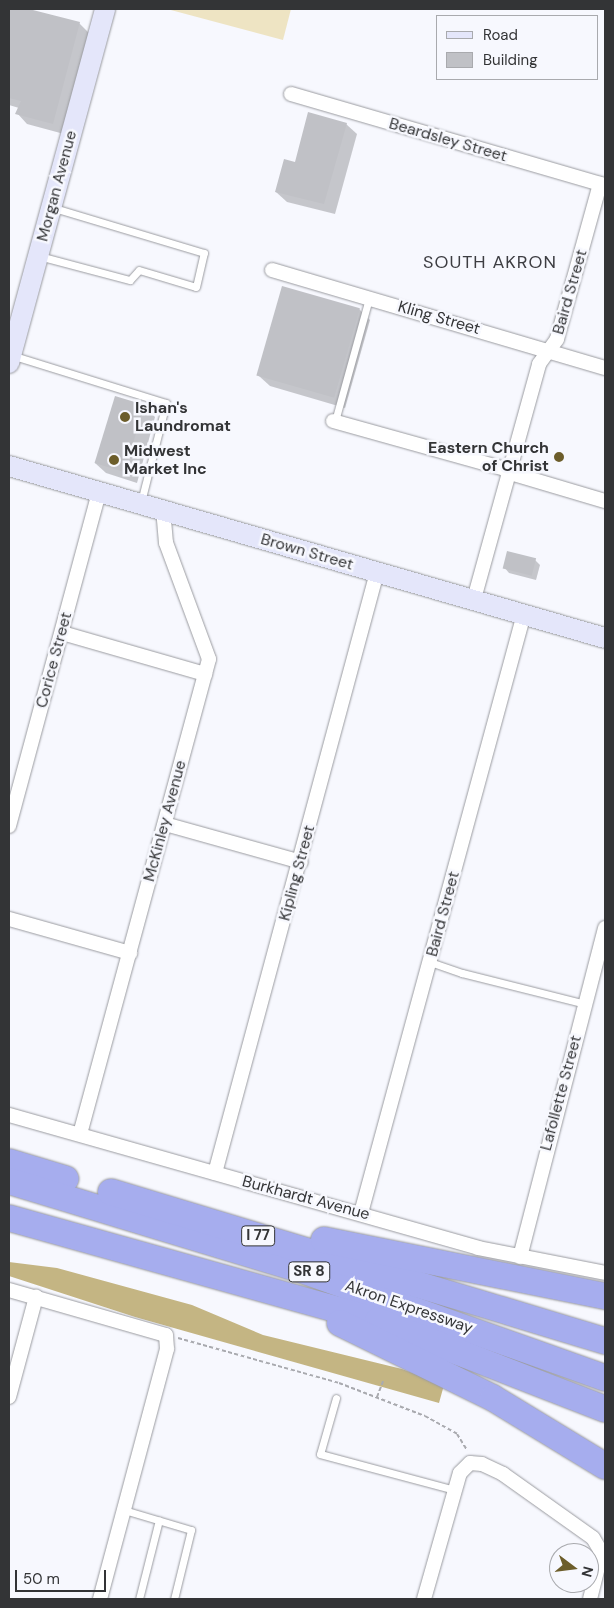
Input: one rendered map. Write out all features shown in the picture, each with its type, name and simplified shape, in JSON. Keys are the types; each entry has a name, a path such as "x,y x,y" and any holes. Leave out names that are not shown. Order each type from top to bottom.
{"highway":[{"name":"I 77","path":"9,1162 605,1340"},
{"name":"Akron Expressway","path":"9,1181 299,1269 605,1378"},
{"name":"Akron Expressway","path":"9,1218 224,1275 378,1321 605,1409"},
{"path":"225,1226 295,1234 605,1296"},
{"path":"224,1275 310,1310 443,1372 605,1466"},
{"path":"443,1372 530,1426 605,1486"}],"main road":[{"name":"Morgan Avenue","path":"10,359 105,9"},
{"name":"Brown Street","path":"9,466 605,638"}],"street":[{"name":"Beardsley Street","path":"291,94 603,184"},
{"name":"Baird Street","path":"474,600 539,364 560,330 603,184"},
{"name":"Kling Street","path":"272,270 605,368"},
{"path":"334,421 605,501"},
{"name":"Corice Street","path":"9,826 99,493"},
{"name":"McKinley Avenue","path":"80,1134 209,659 207,648 166,543 163,511"},
{"name":"Kipling Street","path":"215,1173 301,862 377,572"},
{"name":"Baird Street","path":"361,1213 524,614"},
{"path":"62,633 205,674"},
{"path":"165,824 301,862"},
{"path":"9,919 130,953"},
{"name":"Lafollette Street","path":"520,1257 605,928"},
{"name":"Burkhardt Avenue","path":"9,1115 520,1257 605,1273"},
{"path":"9,1290 166,1335 167,1349 100,1599"},
{"path":"9,1397 36,1297"},
{"path":"424,1599 460,1472 470,1463 482,1464 503,1474 593,1538 600,1550 590,1599"}],"lane":[{"path":"38,255 130,280 139,270 196,287 204,253 51,208"},
{"path":"334,421 369,298"},
{"path":"10,359 166,403 140,504"},
{"path":"430,962 462,973 585,1004"},
{"path":"336,1398 320,1454 454,1490"},
{"path":"124,1510 191,1530 174,1599"},
{"path":"139,1599 158,1520"}],"path":[{"path":"166,1335 339,1383 425,1416 457,1434 469,1453 470,1463"},
{"path":"377,1398 383,1381"}],"shaded area":[{"path":"167,9 291,9 283,40"},
{"path":"9,1262 57,1268 192,1305 263,1335 402,1369 444,1385 439,1403 135,1317 9,1276"}],"building":[{"path":"9,9 29,9 80,22 53,124 15,114 21,101 9,98"},
{"path":"308,112 347,123 324,204 275,192 284,159 295,162"},
{"path":"282,286 360,308 334,398 256,375"},
{"path":"115,396 145,405 124,472 95,463"},
{"path":"507,551 536,558 532,576 503,568"}],"place":[{"name":"Ishan's Laundromat","path":"125,417"},
{"name":"Eastern Church of Christ","path":"559,457"},
{"name":"Midwest Market Inc","path":"114,460"}],"district":[{"name":"SOUTH AKRON","path":"490,262"}]}
